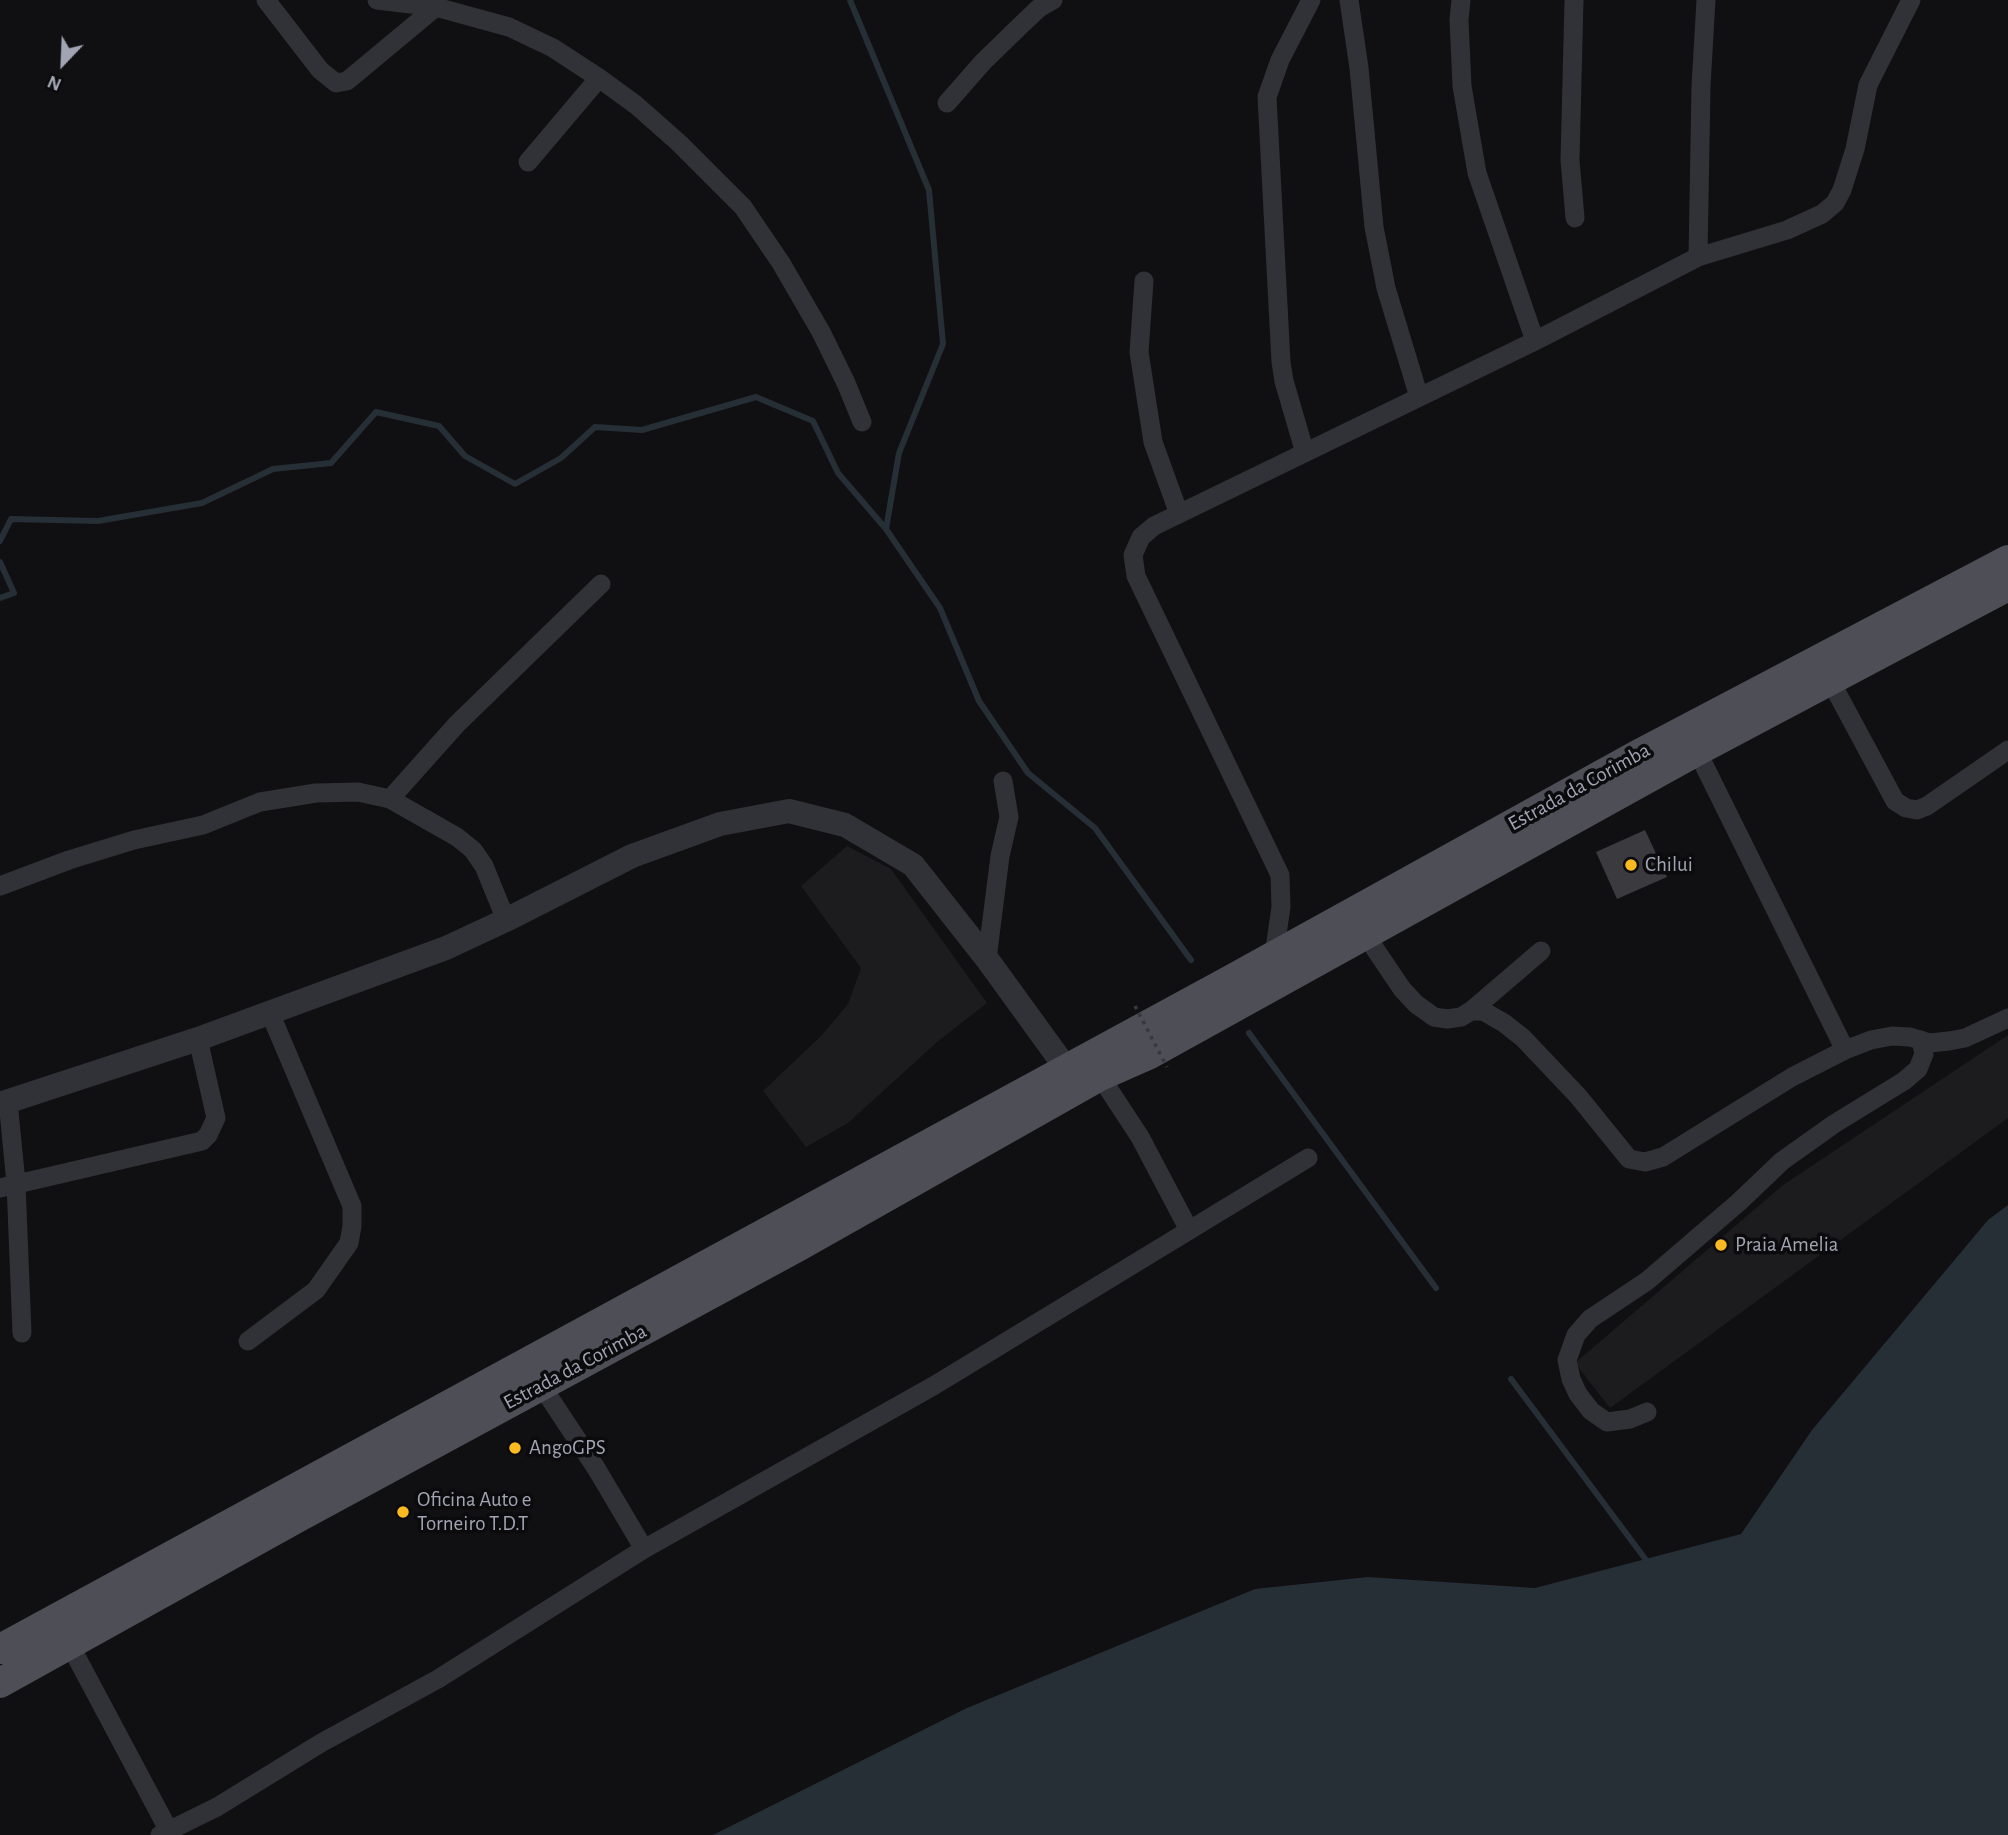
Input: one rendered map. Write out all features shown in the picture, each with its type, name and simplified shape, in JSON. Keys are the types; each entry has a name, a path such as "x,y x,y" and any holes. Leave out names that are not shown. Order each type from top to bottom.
{"main road":[{"name":"Estrada da Corimba","path":"0,1683 799,1246 1100,1076 1274,956 1661,742 2008,560"},
{"name":"Estrada da Corimba","path":"0,1649 1066,1068 1154,1039 1365,934 1697,751 2008,586"}],"street":[{"path":"266,0 320,70 336,83 347,81 436,7"},
{"path":"377,0 436,7 509,27 553,47 636,105 679,143 743,207 781,262 821,332 862,422"},
{"path":"947,103 1020,26 1053,0"},
{"path":"1305,453 1281,362 1267,97 1280,60 1311,0"},
{"path":"1349,0 1359,68 1374,227 1386,288 1419,397"},
{"path":"1461,0 1459,20 1462,86 1477,173 1535,341"},
{"path":"1574,0 1570,160 1575,218"},
{"path":"1698,257 1701,86 1706,0"},
{"path":"1274,956 1281,907 1280,875 1136,576 1133,555 1141,537 1154,526 1535,341 1698,257 1787,230 1822,214 1835,203 1842,190 1868,85 1912,0"},
{"path":"528,162 599,78"},
{"path":"1144,281 1139,352 1153,442 1179,514"},
{"path":"390,799 457,724 601,584"},
{"path":"1830,680 1895,801 1906,808 1917,810 1927,806 2008,750"},
{"path":"1697,751 1845,1050"},
{"path":"988,959 1000,856 1009,817 1003,781"},
{"path":"0,886 69,860 135,840 203,825 260,802 316,793 358,792 390,799 457,837 473,850 484,866 506,920"},
{"path":"22,1334 8,1185 4,1103 270,1013 446,948 632,856 720,824 789,811 845,825 913,865 988,959 1066,1068"},
{"path":"1365,934 1402,989 1416,1004 1434,1017 1447,1019 1461,1017 1471,1011 1541,951"},
{"path":"1471,1011 1483,1011 1523,1038 1578,1096 1629,1159 1645,1163 1663,1157 1792,1077 1845,1050 1871,1040 1892,1036 1930,1043 1965,1038 2008,1018"},
{"path":"248,1341 316,1290 349,1243 352,1227 352,1206 270,1013"},
{"path":"8,1185 202,1141 216,1118 198,1038"},
{"path":"1647,1412 1630,1419 1607,1422 1591,1411 1578,1394 1567,1360 1576,1335 1590,1319 1647,1281 1740,1202 1782,1161 1911,1075 1918,1069 1924,1054 1922,1040"},
{"path":"1100,1076 1140,1137 1189,1230"},
{"path":"70,1645 165,1833 217,1807 321,1743 438,1679 644,1549 935,1385 1308,1158"},
{"path":"541,1385 596,1468 644,1549"}],"shaded area":[{"path":"847,846 891,869 987,1003 937,1042 848,1123 806,1147 763,1091 821,1036 848,1004 861,968 801,886"},
{"path":"2008,1035 2008,1118 1610,1408 1575,1363 1783,1185"},
{"path":"2008,1205 2008,1835 713,1835 967,1708 1255,1589 1368,1577 1535,1588 1741,1534 1812,1430 1988,1220"}],"building":[{"name":"Chilui","path":"1645,830 1667,877 1617,899 1596,852"}],"waterway":[{"path":"850,0 929,190 943,344 899,453 886,529 940,608 979,701 1028,773 1095,828 1191,960"},
{"path":"0,541 11,519 98,521 202,503 273,469 331,463 376,412 439,426 465,456 515,484 561,458 595,427 642,430 756,397 813,421 838,473 886,529"},
{"path":"0,562 14,593 0,598"},
{"path":"1249,1033 1436,1288"},
{"path":"1511,1379 1646,1560"}],"place":[{"name":"Chilui","path":"1631,865"},
{"name":"Praia Amelia","path":"1721,1245"},
{"name":"AngoGPS","path":"515,1448"},
{"name":"Oficina Auto e Torneiro T.D.T","path":"403,1512"}]}
